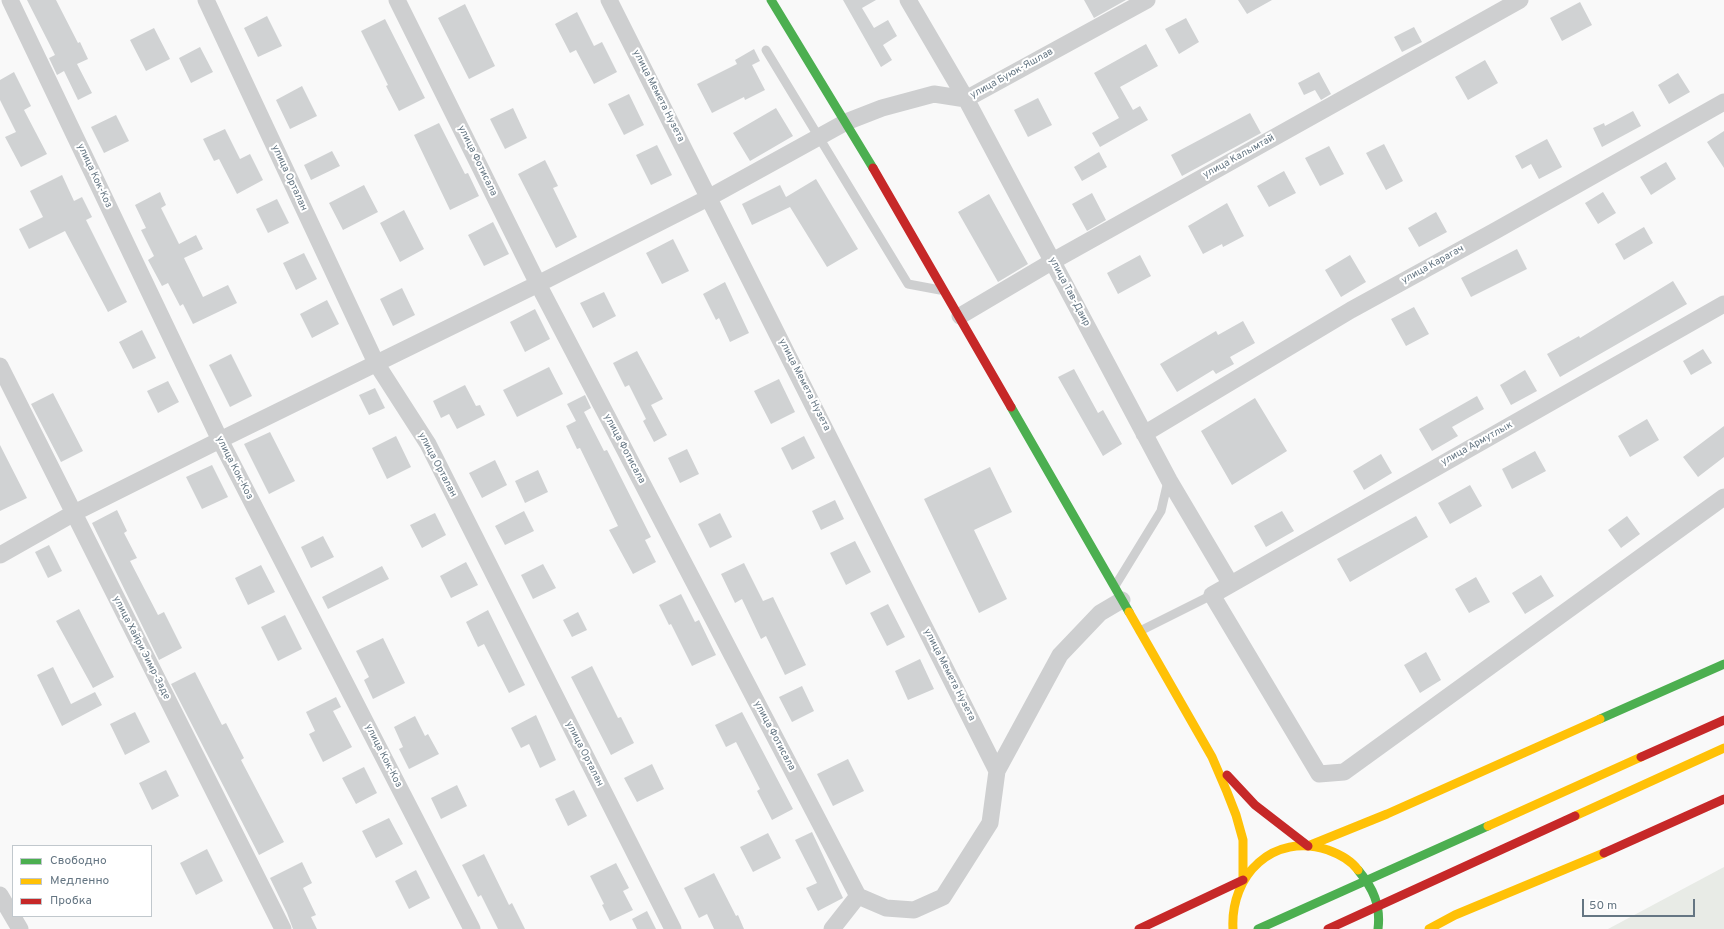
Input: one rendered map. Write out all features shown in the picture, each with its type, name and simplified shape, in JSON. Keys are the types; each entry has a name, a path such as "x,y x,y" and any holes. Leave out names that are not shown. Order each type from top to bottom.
{"main road":[{"path":"772,0 846,122 960,316 1212,757 1228,794 1239,826 1244,852 1243,880"},
{"path":"1308,846 1387,814 1724,664"},
{"path":"1258,929 1724,720"},
{"path":"1328,929 1724,748"},
{"path":"1212,757 1240,792 1262,813 1308,846"},
{"path":"1429,929 1455,915 1578,865 1724,799"},
{"path":"1233,929 1232,911 1237,892 1243,880 1256,864 1275,852 1296,846 1320,846 1344,855 1363,872 1375,893 1380,918 1378,929"},
{"path":"1139,929 1243,880"}],"street":[{"name":"улица Кок-Коз","path":"10,0 220,440 472,929"},
{"name":"улица Орталан","path":"206,0 376,363 428,444 673,929"},
{"name":"улица Фотисала","path":"397,0 538,284 858,896"},
{"name":"улица Мемета Нузета","path":"609,0 710,197 997,771"},
{"name":"улица Тав-Даир","path":"908,0 966,99 1169,480 1230,583"},
{"name":"улица Буюк-Яшлав","path":"0,555 74,514 220,440 538,284 710,197 846,122 882,108 934,94 966,99 1147,0"},
{"name":"улица Калымтай","path":"960,316 1053,261 1520,0"},
{"name":"улица Карагач","path":"1144,434 1351,310 1724,102"},
{"name":"улица Армутлык","path":"1212,595 1230,583 1724,304"},
{"name":"улица Хайри Эимр-Заде","path":"0,366 283,929"},
{"path":"1212,595 1319,774 1344,772 1724,496"},
{"path":"832,929 858,896 886,908 914,910 943,897 990,823 997,771 1060,655 1118,594"},
{"path":"0,895 12,915"},
{"path":"13,917 20,929"}],"lane":[{"path":"766,50 908,284 945,291"},
{"path":"1118,594 1161,511 1169,480"},
{"path":"1140,631 1212,595"}],"shaded area":[{"path":"1724,867 1724,929 1608,929"}],"building":[{"path":"27,0 56,0 88,59 77,64 92,93 78,100 64,71 57,75 49,58 55,55"},
{"path":"843,0 876,0 862,8 874,28 888,20 897,36 883,45 892,60 881,67"},
{"path":"1084,0 1126,0 1094,18"},
{"path":"1238,0 1272,0 1247,14"},
{"path":"1580,2 1592,25 1562,41 1550,18"},
{"path":"465,4 495,66 469,79 438,18"},
{"path":"577,12 594,46 602,42 617,72 594,84 576,50 570,53 555,24"},
{"path":"267,16 282,46 258,57 244,28"},
{"path":"1186,18 1199,42 1179,54 1165,29"},
{"path":"385,19 425,98 399,111 386,86 388,85 361,31"},
{"path":"1414,27 1422,42 1402,52 1394,37"},
{"path":"154,28 170,59 146,71 130,40"},
{"path":"1146,44 1158,66 1120,87 1133,110 1140,106 1148,120 1100,147 1092,133 1119,118 1094,73"},
{"path":"200,47 213,72 191,83 179,58"},
{"path":"754,49 760,61 752,65 765,90 745,100 744,97 712,113 697,84 737,64 735,60"},
{"path":"1485,60 1498,83 1468,100 1455,77"},
{"path":"14,72 31,106 24,110 47,154 21,167 5,137 16,132 0,100 0,80"},
{"path":"1319,72 1331,94 1321,100 1315,90 1304,95 1298,83"},
{"path":"1678,73 1690,92 1669,104 1658,85"},
{"path":"302,86 317,116 290,129 276,100"},
{"path":"629,94 644,125 624,135 608,104"},
{"path":"1038,98 1052,125 1028,137 1014,110"},
{"path":"513,108 527,138 505,149 490,119"},
{"path":"776,108 793,136 750,161 733,133"},
{"path":"1633,111 1641,126 1602,147 1593,128 1604,123 1605,126"},
{"path":"1250,113 1261,133 1182,176 1171,155"},
{"path":"116,115 129,141 104,153 91,127"},
{"path":"439,123 465,174 468,173 479,196 450,210 414,135"},
{"path":"225,129 240,159 250,154 263,180 237,194 219,159 214,161 203,139"},
{"path":"1724,131 1724,168 1707,142"},
{"path":"1547,139 1562,167 1539,179 1531,164 1522,169 1515,156"},
{"path":"1384,144 1403,181 1386,190 1366,153"},
{"path":"657,145 672,175 651,185 636,155"},
{"path":"1329,146 1344,174 1320,186 1305,158"},
{"path":"332,151 340,166 311,180 304,165"},
{"path":"1099,152 1107,167 1082,181 1074,167"},
{"path":"545,160 558,186 553,188 577,237 556,248 518,174"},
{"path":"1666,162 1676,179 1651,195 1640,177"},
{"path":"1284,171 1296,193 1269,207 1257,186"},
{"path":"62,175 74,201 82,197 92,217 86,220 127,302 108,312 65,231 29,249 19,229 43,217 30,191"},
{"path":"816,179 858,249 827,267 790,207 752,225 742,204 780,185 786,197"},
{"path":"364,185 378,212 343,230 329,203"},
{"path":"160,192 166,205 161,208 179,244 196,235 203,249 184,258 203,297 228,285 237,303 193,324 183,304 180,306 168,283 162,286 148,260 154,256 141,230 146,228 135,205"},
{"path":"1603,192 1616,213 1598,224 1585,203"},
{"path":"1092,193 1106,220 1087,231 1072,204"},
{"path":"989,194 1028,264 998,282 958,212"},
{"path":"277,199 289,223 268,233 256,209"},
{"path":"1227,203 1244,236 1223,247 1222,244 1203,254 1188,226"},
{"path":"404,210 424,249 400,262 380,223"},
{"path":"1436,212 1447,232 1419,247 1408,228"},
{"path":"493,222 509,254 484,266 468,235"},
{"path":"1644,227 1653,243 1624,260 1615,244"},
{"path":"673,239 689,271 662,284 646,253"},
{"path":"1517,249 1527,269 1471,297 1461,278"},
{"path":"304,253 317,279 296,290 283,263"},
{"path":"1140,255 1151,276 1118,294 1107,273"},
{"path":"1350,255 1366,282 1341,297 1325,270"},
{"path":"1673,281 1687,304 1560,377 1547,354 1579,336 1580,338"},
{"path":"725,282 749,333 730,342 719,318 716,320 703,294"},
{"path":"402,288 415,315 393,326 380,299"},
{"path":"604,292 616,316 593,328 580,303"},
{"path":"327,300 339,324 312,338 300,314"},
{"path":"1414,307 1429,334 1406,346 1391,319"},
{"path":"535,309 550,339 525,352 510,322"},
{"path":"1243,321 1255,343 1230,357 1234,364 1216,374 1213,370 1177,392 1160,364 1216,331 1218,335"},
{"path":"142,330 156,358 133,369 119,342"},
{"path":"1703,349 1712,363 1691,375 1683,361"},
{"path":"637,351 663,399 651,405 667,435 654,442 643,421 646,419 629,385 625,387 613,363"},
{"path":"231,354 252,396 230,407 209,365"},
{"path":"549,367 563,394 517,417 503,390"},
{"path":"1074,369 1098,413 1103,410 1122,444 1103,456 1058,377"},
{"path":"1525,370 1537,391 1511,405 1500,385"},
{"path":"779,379 795,412 771,424 754,391"},
{"path":"168,381 179,402 158,413 147,391"},
{"path":"465,385 476,406 480,405 485,415 457,429 449,414 441,418 433,401"},
{"path":"375,388 385,408 369,415 359,395"},
{"path":"53,393 83,451 61,462 31,404"},
{"path":"585,395 591,408 584,412 604,451 607,450 651,537 645,540 656,562 633,574 609,530 618,526 580,448 577,449 566,426 576,421 567,404"},
{"path":"1477,396 1484,409 1452,427 1458,436 1432,451 1419,429"},
{"path":"1255,398 1287,451 1232,485 1201,431"},
{"path":"1647,419 1659,440 1630,457 1618,436"},
{"path":"1724,426 1724,457 1698,477 1683,457"},
{"path":"270,432 295,481 269,494 244,444"},
{"path":"396,436 411,467 387,479 372,448"},
{"path":"804,436 815,458 792,470 781,448"},
{"path":"0,445 27,498 0,511"},
{"path":"687,449 699,474 680,483 668,458"},
{"path":"1535,451 1546,471 1512,489 1502,469"},
{"path":"1381,454 1392,473 1364,490 1353,471"},
{"path":"495,460 507,485 482,498 469,473"},
{"path":"212,465 228,497 202,509 186,477"},
{"path":"990,467 1012,512 974,530 1007,599 979,613 924,499"},
{"path":"538,470 548,492 525,503 515,481"},
{"path":"1470,485 1482,506 1450,524 1438,503"},
{"path":"835,500 844,519 821,530 812,511"},
{"path":"117,510 127,531 124,533 137,558 130,561 158,615 164,612 182,648 159,660 92,523"},
{"path":"524,511 534,531 505,545 495,526"},
{"path":"1282,511 1294,531 1266,547 1254,526"},
{"path":"435,513 446,535 422,548 410,525"},
{"path":"720,513 732,537 710,548 698,524"},
{"path":"1416,516 1428,537 1350,582 1337,559"},
{"path":"1627,516 1640,534 1621,548 1608,530"},
{"path":"323,536 334,557 311,568 301,547"},
{"path":"855,541 871,572 846,585 830,553"},
{"path":"49,545 62,571 48,578 35,552"},
{"path":"466,562 478,585 451,598 440,576"},
{"path":"744,563 763,601 773,597 806,665 785,675 766,636 761,639 742,599 735,603 721,574"},
{"path":"543,564 556,588 533,599 521,575"},
{"path":"261,565 275,592 248,605 235,578"},
{"path":"382,566 389,579 328,609 322,597"},
{"path":"1541,575 1554,596 1525,614 1512,593"},
{"path":"1476,577 1490,602 1469,613 1455,589"},
{"path":"681,594 695,622 699,620 716,655 692,666 671,624 669,625 659,605"},
{"path":"888,604 905,637 887,646 870,613"},
{"path":"79,609 114,677 93,688 56,621"},
{"path":"488,610 525,685 509,693 484,644 478,647 466,622"},
{"path":"578,612 587,630 572,637 563,620"},
{"path":"285,615 302,649 278,661 261,627"},
{"path":"383,638 405,683 373,699 364,680 369,677 356,651"},
{"path":"1426,652 1441,680 1420,693 1404,665"},
{"path":"920,659 934,689 908,700 895,671"},
{"path":"592,666 618,718 621,717 634,743 611,755 571,677"},
{"path":"53,667 71,704 95,692 102,705 62,726 37,675"},
{"path":"195,672 222,725 226,723 244,758 241,760 284,842 259,855 171,684"},
{"path":"802,686 814,711 792,722 779,697"},
{"path":"336,697 341,707 333,711 352,747 323,762 309,734 315,731 306,712"},
{"path":"135,712 150,742 125,755 110,724"},
{"path":"742,712 793,809 772,820 757,791 760,789 736,742 726,747 715,725"},
{"path":"536,715 556,760 540,768 529,744 521,748 511,728"},
{"path":"415,716 425,736 428,734 439,754 409,769 399,749 403,747 394,727"},
{"path":"848,759 864,791 833,806 817,774"},
{"path":"652,764 664,789 637,802 624,778"},
{"path":"364,767 377,793 356,804 342,778"},
{"path":"166,770 179,796 152,810 139,783"},
{"path":"457,785 467,806 441,819 431,798"},
{"path":"574,790 587,816 568,826 555,799"},
{"path":"389,818 403,844 376,858 362,831"},
{"path":"812,832 843,898 818,911 806,888 817,883 795,840"},
{"path":"768,833 781,858 753,872 740,847"},
{"path":"207,849 223,881 196,895 180,863"},
{"path":"484,854 509,905 512,903 525,929 498,929 481,895 478,897 462,865"},
{"path":"302,862 312,883 303,888 316,915 311,917 317,929 293,929 270,878"},
{"path":"616,863 629,888 623,891 633,910 610,921 602,905 604,904 590,876"},
{"path":"416,870 430,898 409,909 395,881"},
{"path":"714,873 736,916 738,915 744,929 714,929 707,914 699,918 684,888"},
{"path":"647,911 656,929 637,929 632,919"}],"traffic: fast":[{"path":"771,0 873,168"},
{"path":"1011,407 1129,612"},
{"path":"1600,719 1724,664"},
{"path":"1258,929 1488,826"},
{"path":"1358,870 1368,883 1375,897 1379,920 1378,929"}],"traffic: slow":[{"path":"1129,612 1212,757 1227,792 1236,815 1243,840 1243,880"},
{"path":"1308,846 1387,814 1600,719"},
{"path":"1575,816 1724,748"},
{"path":"1488,826 1641,757"},
{"path":"1233,929 1234,909 1239,891 1247,876 1259,862 1273,853 1290,847 1308,846 1336,853 1352,863 1358,870"},
{"path":"1429,929 1455,915 1604,853"}],"traffic: jam":[{"path":"873,168 1011,407"},
{"path":"1641,757 1724,720"},
{"path":"1227,775 1255,805 1308,846"},
{"path":"1604,853 1724,799"},
{"path":"1328,929 1575,816"},
{"path":"1139,929 1243,880"}]}
